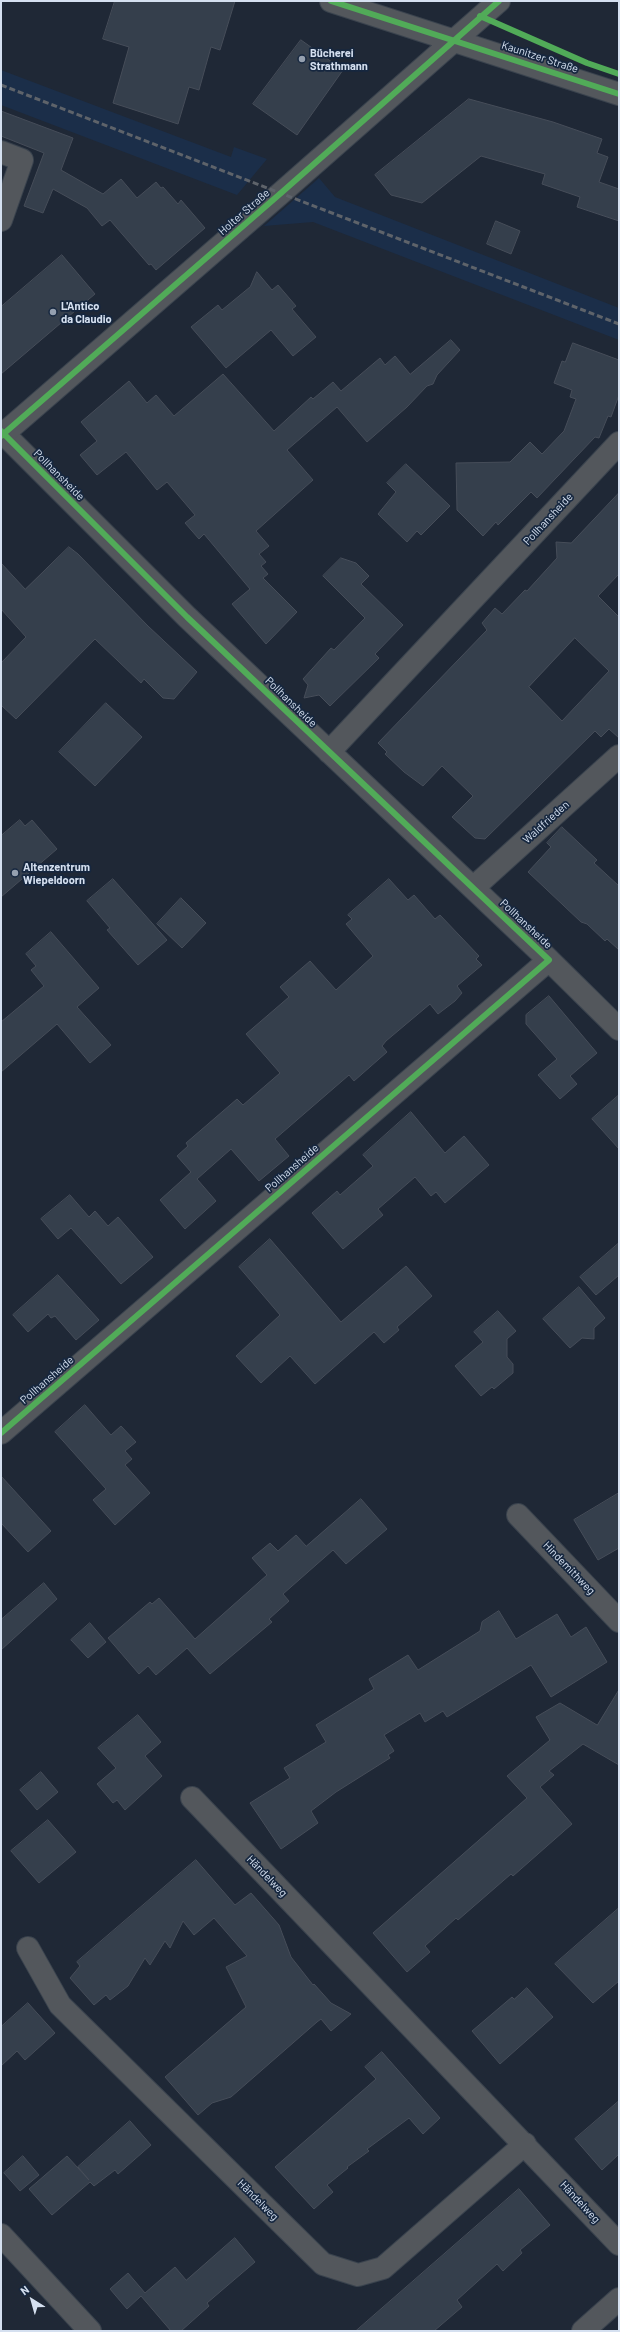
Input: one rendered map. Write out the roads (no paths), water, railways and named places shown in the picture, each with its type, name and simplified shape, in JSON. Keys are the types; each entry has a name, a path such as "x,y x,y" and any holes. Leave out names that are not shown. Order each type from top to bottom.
{"street":[{"name":"Kaunitzer Straße","path":"331,1 619,94"},
{"name":"Holter Straße","path":"2,434 276,198 499,1"},
{"path":"1,152 22,160 1,220"},
{"name":"Pollhansheide","path":"2,434 187,616 549,960 619,1029"},
{"name":"Pollhansheide","path":"329,752 619,443"},
{"name":"Waldfrieden","path":"473,888 619,756"},
{"name":"Pollhansheide","path":"1,1433 549,960"},
{"name":"Hindemithweg","path":"518,1515 619,1621"},
{"name":"Händelweg","path":"192,1798 525,2144 619,2244"},
{"name":"Händelweg","path":"28,1948 60,2005 323,2264 358,2275 383,2268 525,2144"},
{"path":"3,2240 90,2331"},
{"path":"583,2331 619,2299"}],"railway":[{"path":"1,85 619,324"}],"place":[{"name":"Bücherei Strathmann","path":"302,59"},
{"name":"L'Antico da Claudio","path":"53,312"},
{"name":"Altenzentrum Wiepeldoorn","path":"15,873"}]}
